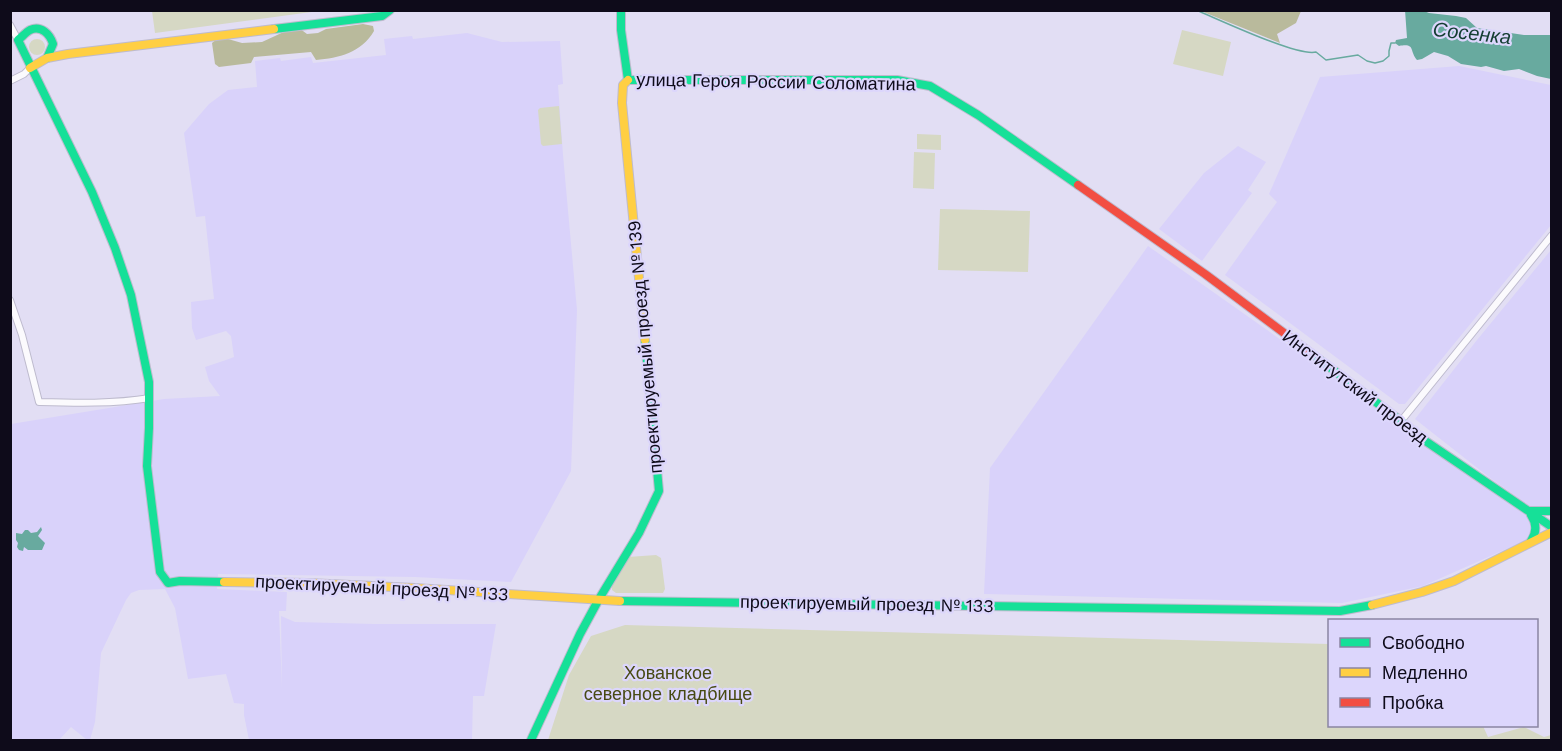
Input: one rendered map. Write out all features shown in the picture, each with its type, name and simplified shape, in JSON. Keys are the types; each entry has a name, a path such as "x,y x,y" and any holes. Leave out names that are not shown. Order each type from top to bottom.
{"street":[{"path":"10,81 47,58 370,18 382,16 390,10"},
{"name":"улица Героя России Соломатина","path":"621,10 621,30 628,80 897,81 930,86 983,118 1160,242"},
{"path":"10,25 92,192 116,248 137,318 150,398 87,403 39,402 22,335 10,300"},
{"path":"18,40 31,30 39,29 46,32 53,44 47,58"},
{"name":"проектируемый проезд № 139","path":"531,741 598,600 653,508 659,491 622,102 623,85 628,80"},
{"path":"1401,420 1551,235"},
{"name":"Институтский проезд","path":"1160,242 1401,420 1424,440 1527,510 1551,530"},
{"name":"проектируемый проезд № 133","path":"150,398 147,466 160,572 168,583 193,581 308,583 598,600 1340,611 1376,605 1429,590 1468,575 1551,530"},
{"path":"1527,510 1551,511"},
{"path":"1527,510 1536,522 1537,531 1530,542"}],"shaded area":[{"path":"1201,11 1301,11 1296,23 1277,34 1280,43"},
{"path":"363,24 373,26 374,31 363,45 341,56 316,60 311,52 254,57 251,63 219,67 215,64 212,43 217,39 242,43 262,42 288,30 299,28 307,34"},
{"path":"467,33 502,42 560,41 563,84 558,85 577,310 571,471 511,582 415,577 218,574 217,589 287,592 286,611 279,611 282,689 281,616 295,622 496,624 484,696 473,696 472,740 249,740 244,704 234,703 226,674 188,679 175,608 165,589 139,590 131,593 126,600 101,653 95,722 90,740 71,727 59,740 11,740 11,424 164,399 220,396 209,381 205,367 234,357 231,336 226,331 196,340 192,328 191,302 214,299 205,216 196,217 184,133 209,104 228,90 257,87 255,61 280,58 281,61 311,57 313,63 386,55 384,39 412,36 413,39"},
{"path":"1459,66 1551,85 1551,225 1405,404 1399,404 1225,275 1277,202 1269,194 1320,77"},
{"path":"1238,146 1266,162 1248,190 1252,193 1202,261 1159,229 1204,173"},
{"path":"1148,246 1526,513 1534,527 1529,539 1423,586 1342,603 984,594 990,468"},
{"path":"1551,250 1551,507 1543,507 1530,506 1490,478 1415,419"}],"green space":[{"path":"152,10 319,11 155,33"},
{"path":"1182,30 1231,42 1223,76 1173,64"},
{"path":"34,39 40,39 45,47 43,53 34,55 29,50 29,44"},
{"path":"559,106 562,144 543,146 538,110"},
{"path":"917,134 941,135 941,150 917,149"},
{"path":"914,152 935,153 934,189 913,188"},
{"path":"940,209 1030,211 1028,272 938,270"},
{"path":"656,555 661,558 665,589 663,593 616,593 612,590 628,557"},
{"name":"Хованское северное кладбище","path":"625,625 1328,644 1328,727 1483,727 1488,737 1524,727 1544,737 1551,735 1551,740 548,740 569,675 591,636"}],"water":[{"path":"1405,10 1466,18 1477,28 1524,35 1551,35 1551,79 1519,69 1504,71 1486,66 1461,64 1448,56 1434,52 1417,60 1410,47 1399,46 1395,43 1396,40 1407,38"},
{"path":"41,527 42,530 38,536 45,543 42,550 28,550 24,547 23,551 19,550 16,533 22,534 25,530 31,533 37,532"}],"waterway":[{"name":"Сосенка","path":"1196,10 1293,49 1316,52 1326,60 1358,55 1375,63 1389,56 1391,43 1395,43"}],"traffic: fast":[{"path":"274,29 382,16 390,10"},
{"path":"621,10 621,30 628,80"},
{"path":"47,58 53,44 44,31 30,30 18,40 92,192 131,295 149,382 147,466 160,572 168,583 224,582"},
{"path":"628,80 897,80 930,86 978,115 1078,185"},
{"path":"531,740 580,634 639,533 659,491 645,340"},
{"path":"1312,354 1424,440 1552,527"},
{"path":"1530,511 1552,511"},
{"path":"1531,515 1536,528 1531,541"},
{"path":"620,601 1340,611 1372,605"}],"traffic: slow":[{"path":"30,68 47,58 68,54 274,29"},
{"path":"628,80 623,85 622,103 645,340"},
{"path":"1372,605 1454,581 1552,532"},
{"path":"224,582 415,588 620,601"}],"traffic: jam":[{"path":"1078,185 1205,274 1312,354"}]}
